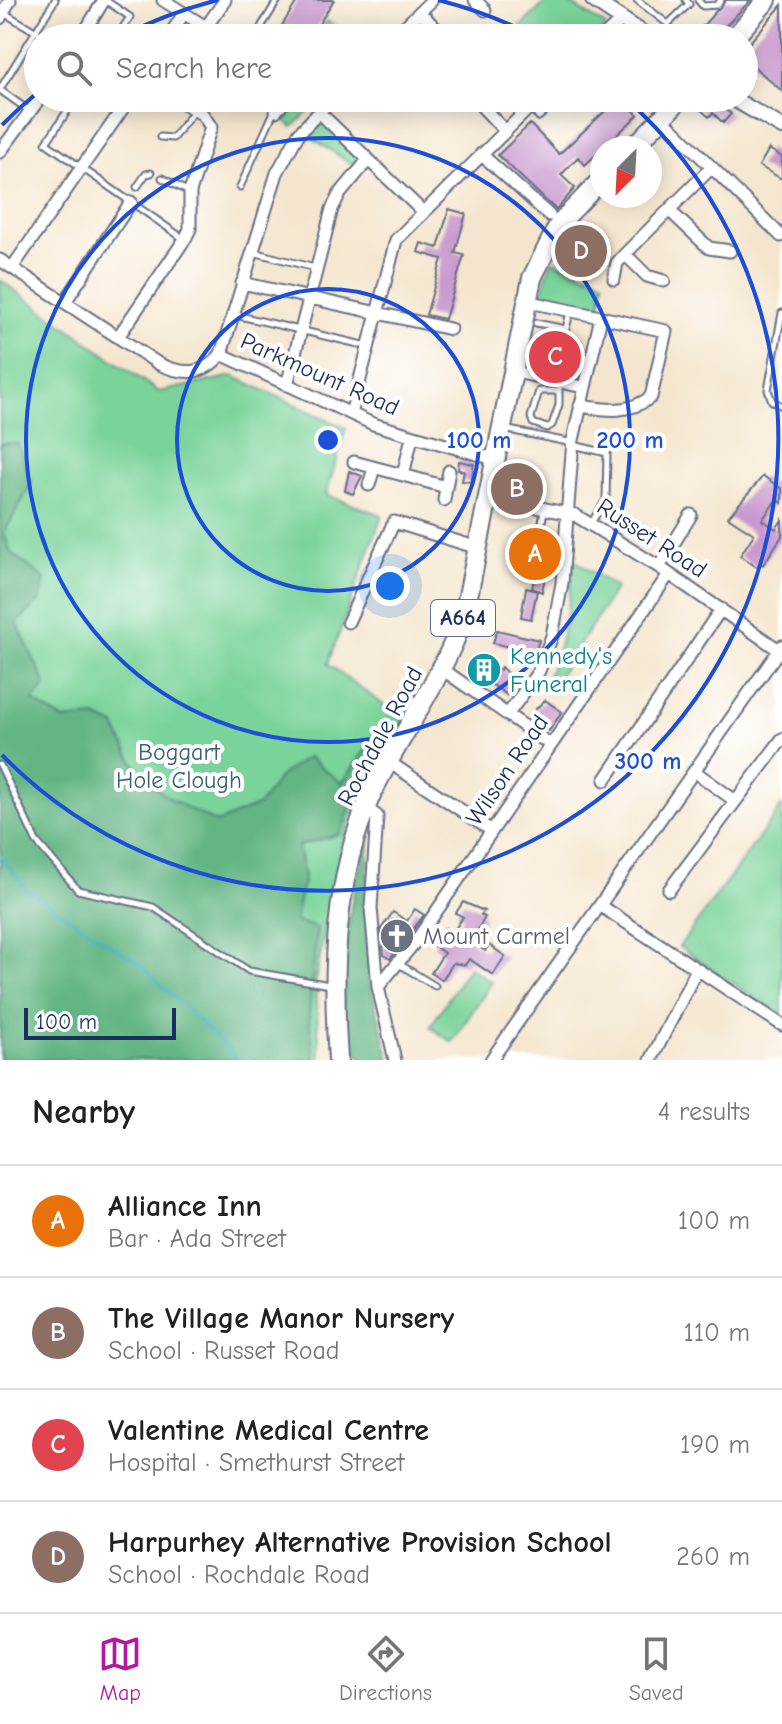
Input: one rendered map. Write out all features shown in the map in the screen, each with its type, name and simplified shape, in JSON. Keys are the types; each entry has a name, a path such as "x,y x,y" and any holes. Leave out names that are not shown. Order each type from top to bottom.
{"main road":[{"path":"746,24 766,0"},
{"path":"644,136 666,112"},
{"name":"Rochdale Road","path":"338,1060 335,985 348,869 366,808 442,669 464,616 525,301 549,237 590,192"}],"street":[{"path":"89,24 104,0"},
{"path":"163,0 201,24"},
{"path":"208,24 225,0"},
{"path":"408,24 432,0"},
{"path":"475,0 485,10"},
{"path":"593,0 629,24"},
{"path":"420,12 432,24"},
{"path":"177,24 184,13"},
{"path":"617,24 622,19"},
{"path":"0,152 29,112"},
{"path":"12,268 120,112"},
{"path":"118,337 190,229 190,192 211,127 198,112"},
{"path":"0,260 176,372 193,373 211,367 221,354 277,173 299,133 319,112 422,211"},
{"path":"487,112 505,131"},
{"path":"351,414 396,240 525,112"},
{"path":"669,112 711,168 781,236"},
{"path":"756,112 782,127"},
{"path":"481,154 549,215"},
{"path":"287,385 315,268 339,195 368,160"},
{"path":"614,279 617,263 711,168"},
{"path":"65,302 131,202"},
{"path":"670,211 709,248 730,251"},
{"path":"625,254 647,276 664,281"},
{"path":"242,283 450,329"},
{"path":"525,301 666,331 651,397 637,407 613,411 580,406"},
{"path":"508,714 539,671 552,636 562,583 572,444 601,317"},
{"name":"Parkmount Road","path":"221,354 351,414 412,437 494,459"},
{"path":"510,371 558,386 583,387"},
{"path":"403,475 412,437"},
{"path":"354,462 446,487"},
{"path":"369,485 374,468"},
{"path":"444,500 449,471"},
{"name":"Russet Road","path":"487,497 567,512 664,570 780,648"},
{"name":"Wilson Road","path":"378,987 551,745 664,570 691,515"},
{"path":"348,622 394,522 478,548"},
{"path":"605,780 721,609"},
{"path":"491,1060 780,648"},
{"path":"442,669 551,745"},
{"path":"669,890 782,739"},
{"path":"389,762 492,831"},
{"path":"694,771 734,800"},
{"path":"366,808 377,816 371,908 378,987 395,1060"},
{"path":"601,906 782,1025"},
{"path":"651,1060 697,969"}],"lane":[{"path":"40,24 55,0"},
{"path":"104,0 130,17 125,24"},
{"path":"263,24 278,0"},
{"path":"637,0 668,24 689,4 686,0"},
{"path":"701,2 717,5 721,0"},
{"path":"3,10 25,24"},
{"path":"24,50 0,89 24,107"},
{"path":"67,112 46,143 185,239"},
{"path":"160,137 173,138 192,112"},
{"path":"240,187 274,113"},
{"path":"137,187 146,174 151,173"},
{"path":"162,178 190,192"},
{"path":"252,252 315,268"},
{"path":"536,323 566,329 570,311"},
{"path":"782,313 768,390 772,401 782,406"},
{"path":"233,314 367,346"},
{"path":"558,386 559,405 552,425 547,428 533,423 533,408 539,391 558,386"},
{"path":"500,428 607,453 606,500 590,524"},
{"path":"541,530 544,508"},
{"path":"0,765 36,841 78,890 153,907 249,971 335,985"},
{"path":"398,963 435,986"}],"green space":[{"path":"548,0 564,0 603,24 523,24"},
{"path":"281,112 308,112 293,127 278,115"},
{"path":"316,123 322,123 356,154 353,165 306,134"},
{"path":"552,261 604,281 600,311 539,298"},
{"name":"Boggart Hole Clough","path":"0,280 159,392 233,376 346,428 326,495 382,515 328,664 404,720 350,820 334,878 315,983 320,1060 0,1060"},
{"path":"3,443 18,444 32,483 4,533 11,553 45,579 41,599 17,623 46,685 33,701 63,720 95,717 115,726 134,763 154,786 217,823 259,805 281,775 308,757 342,783 388,718 393,726 357,792 340,834 298,846 304,877 295,921 317,928 309,1014 314,1060 0,1060 0,446"},
{"path":"573,559 616,588 550,689 543,685 565,624"},
{"path":"782,806 782,1016 679,947"},
{"path":"369,833 369,980 390,1060 364,1060 343,1038 347,934"},
{"path":"469,967 492,982 452,1042 430,1027"}],"building":[{"path":"298,0 334,0 319,24 283,24"},
{"path":"726,0 751,0 728,24 705,24"},
{"path":"782,5 782,91 758,70 758,33"},
{"path":"604,112 635,112 638,115 616,136 590,136 590,160 585,165 578,157 561,175 575,188 556,210 498,155 530,124 559,154"},
{"path":"703,112 731,114 723,123 713,113 709,117"},
{"path":"769,149 782,157 782,179 759,166"},
{"path":"449,209 466,214 455,253 464,255 445,319 426,315 442,259 418,252 421,243 438,248"},
{"path":"577,235 599,253 589,268 581,263 578,268 562,258"},
{"path":"562,335 581,340 574,374 532,364 535,349 540,350 543,337 561,341"},
{"path":"459,461 474,464 471,482 462,481 464,471 458,470"},
{"path":"349,471 362,476 353,494 345,491"},
{"path":"763,476 782,489 782,503 777,499 762,520 776,529 782,520 782,536 763,565 760,562 757,567 740,556 754,534 728,517"},
{"path":"523,541 551,546 542,592 532,588 537,567 518,564"},
{"path":"526,588 537,591 531,619 521,617"},
{"path":"497,630 539,640 535,653 493,643"},
{"path":"479,662 500,670 501,667 510,676 507,680 515,684 507,695 490,683 492,681 474,672"},
{"path":"545,700 562,712 549,731 530,715"},
{"path":"463,902 484,911 481,915 485,917 471,942 485,951 489,945 505,956 493,975 469,959 465,965 453,963 442,980 431,973 444,953 434,946 445,928 453,932 463,917 456,913"},
{"name":"Mount Carmel","path":"415,909 424,915 390,959 384,955 383,947 388,939 382,935 381,929 393,912 407,921"}],"waterway":[{"path":"0,856 27,890 140,964 239,1060"}],"place":[{"name":"Harpurhey Alternative Provision School","path":"581,251"},
{"name":"Valentine Medical Centre","path":"555,357"},
{"name":"The Village Manor Nursery","path":"517,489"},
{"name":"Alliance Inn","path":"535,554"},
{"name":"Kennedy's Funeral","path":"484,670"},
{"name":"Mount Carmel","path":"397,936"}]}
